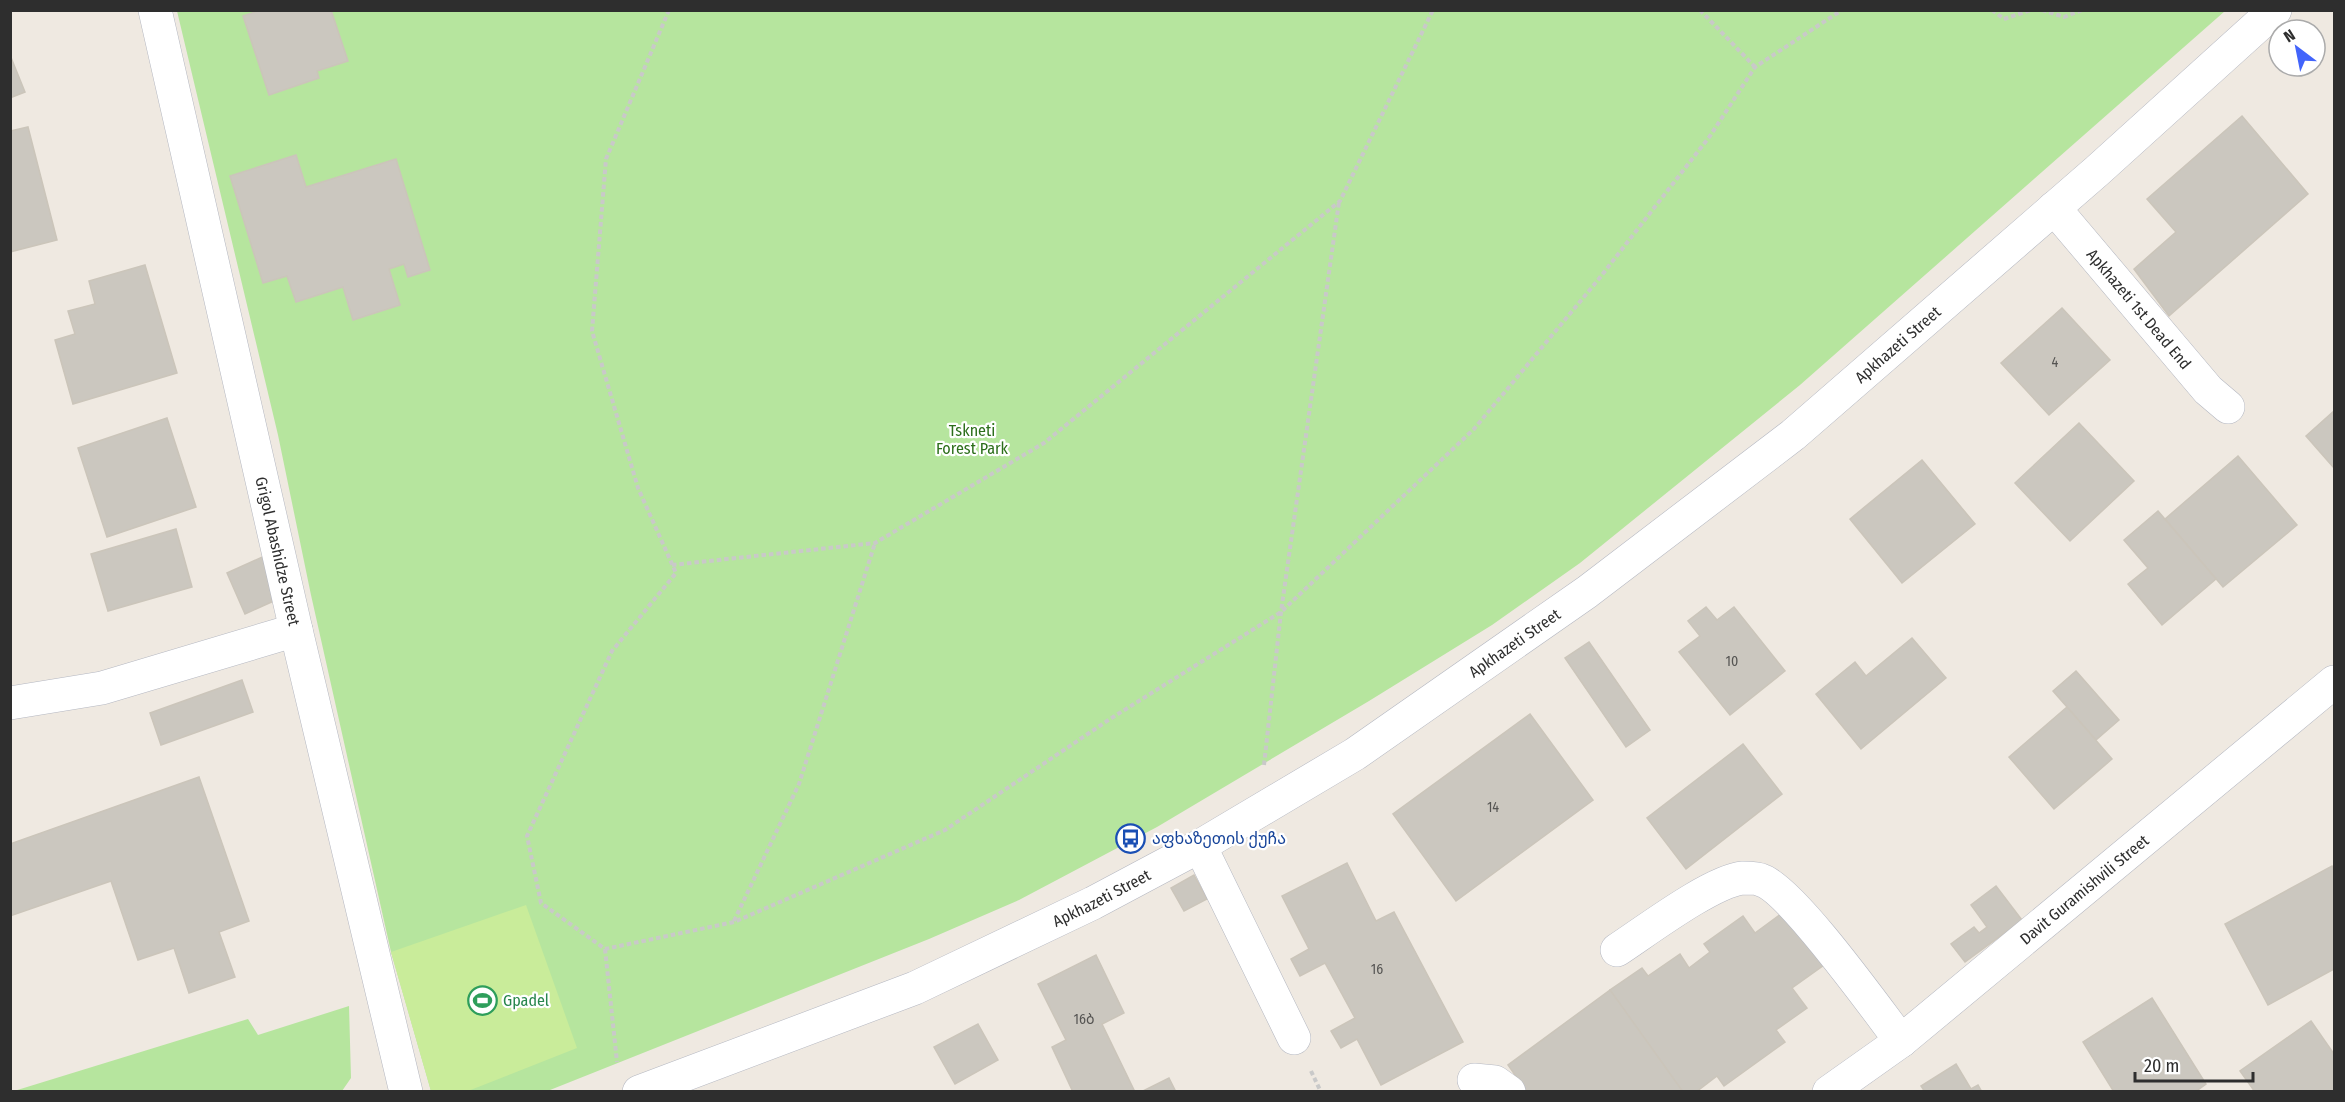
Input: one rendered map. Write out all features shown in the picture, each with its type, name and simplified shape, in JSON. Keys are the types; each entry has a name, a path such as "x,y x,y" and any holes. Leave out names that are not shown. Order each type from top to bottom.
{"street":[{"name":"Grigol Abashidze Street","path":"155,10 296,630 406,1092"},
{"name":"Apkhazeti Street","path":"628,1081 682,1084 915,988 1094,903 1200,846 1355,754 1587,592 1793,435 1965,283 2054,208 2275,10"},
{"name":"Apkhazeti 1st Dead End","path":"2054,208 2208,390 2228,407"},
{"path":"10,703 102,688 296,630"},
{"name":"Davit Guramishvili Street","path":"1829,1092 1901,1041 2334,682"},
{"path":"1200,846 1294,1038"},
{"path":"1617,950 1710,890 1743,878 1762,880 1785,896 1809,923 1901,1041"},
{"path":"1474,1080 1495,1082 1509,1092"}],"path":[{"path":"628,1081 605,949 541,903 527,837 612,651 676,573 638,488 592,331 606,159 669,10"},
{"path":"1268,775 1263,764 1281,612 1340,201 1433,10"},
{"path":"1700,10 1755,67"},
{"path":"605,949 734,922 945,830 1110,719 1281,612 1474,429 1598,280 1710,135 1755,67 1842,10"},
{"path":"1992,10 2004,19 2031,10"},
{"path":"2042,10 2064,17 2082,10"},
{"path":"672,565 875,543 1044,443 1340,201"},
{"path":"734,922 799,784 875,543"}],"green space":[{"name":"Tskneti Forest Park","path":"177,11 2225,11 1800,385 1580,563 1492,625 1157,827 1019,900 929,939 545,1092 431,1091 391,952 311,595 278,435"},
{"name":"Gpadel","path":"526,905 577,1048 468,1091 431,1091 391,952"},
{"path":"349,1006 351,1078 342,1091 14,1091 248,1019 258,1035"}],"building":[{"path":"261,10 331,10 348,61 317,71 319,78 269,95 243,16"},
{"path":"10,55 25,92 10,98"},
{"path":"2242,116 2308,194 2169,316 2134,269 2176,232 2147,199"},
{"path":"28,127 57,240 10,252 10,131"},
{"path":"296,155 306,187 396,159 430,270 408,277 404,264 389,269 400,305 353,320 343,287 296,302 287,276 263,283 230,176"},
{"path":"145,265 177,373 73,404 55,340 75,334 68,311 95,304 89,281"},
{"path":"2062,308 2110,360 2049,415 2001,363"},
{"path":"2334,411 2334,468 2306,436"},
{"path":"167,418 196,507 107,537 78,448"},
{"path":"2079,423 2134,481 2070,541 2015,483"},
{"path":"2238,456 2297,525 2223,587 2165,519"},
{"path":"1922,460 1975,524 1902,583 1850,519"},
{"path":"2158,511 2216,579 2162,625 2128,584 2148,568 2124,540"},
{"path":"176,529 192,587 108,611 91,554"},
{"path":"269,554 287,595 245,614 227,573"},
{"path":"1706,607 1717,620 1734,607 1785,671 1730,715 1679,652 1700,636 1688,621"},
{"path":"1912,638 1946,678 1861,749 1816,694 1855,662 1866,676"},
{"path":"1589,642 1650,730 1626,747 1565,658"},
{"path":"2076,671 2119,720 2096,740 2053,691"},
{"path":"242,680 253,712 161,745 150,713"},
{"path":"2067,707 2112,759 2054,809 2009,757"},
{"path":"1530,714 1593,800 1456,901 1393,814"},
{"path":"1743,744 1782,794 1686,869 1647,818"},
{"path":"199,777 249,921 219,932 235,977 189,993 174,948 138,960 111,881 10,916 10,844"},
{"path":"1347,863 1376,921 1394,912 1463,1042 1381,1085 1357,1039 1341,1048 1331,1031 1355,1018 1325,963 1300,976 1291,959 1309,949 1282,896"},
{"path":"2332,866 2334,871 2334,969 2268,1005 2225,924"},
{"path":"1194,875 1207,899 1184,911 1171,888"},
{"path":"1996,886 2022,920 1965,962 1951,944 1974,927 1979,933 1987,927 1971,905"},
{"path":"1785,911 1824,965 1792,988 1807,1008 1776,1030 1785,1042 1724,1086 1717,1076 1696,1092 1683,1092 1610,990 1642,968 1648,976 1680,954 1689,968 1710,952 1704,944 1743,916 1755,933"},
{"path":"1096,955 1124,1013 1102,1024 1135,1092 1073,1092 1052,1047 1066,1040 1038,984"},
{"path":"1610,990 1683,1092 1527,1092 1508,1065"},
{"path":"2152,998 2206,1084 2195,1092 2114,1092 2083,1042"},
{"path":"2311,1021 2334,1054 2334,1091 2255,1092 2240,1071"},
{"path":"978,1024 998,1060 955,1084 934,1047"},
{"path":"1956,1064 1971,1089 1978,1085 1982,1092 1925,1092 1921,1086"},
{"path":"1169,1078 1176,1092 1141,1092"}],"place":[{"name":"აფხაზეთის ქუჩა","path":"1131,838"},
{"name":"Gpadel","path":"482,1000"}]}
